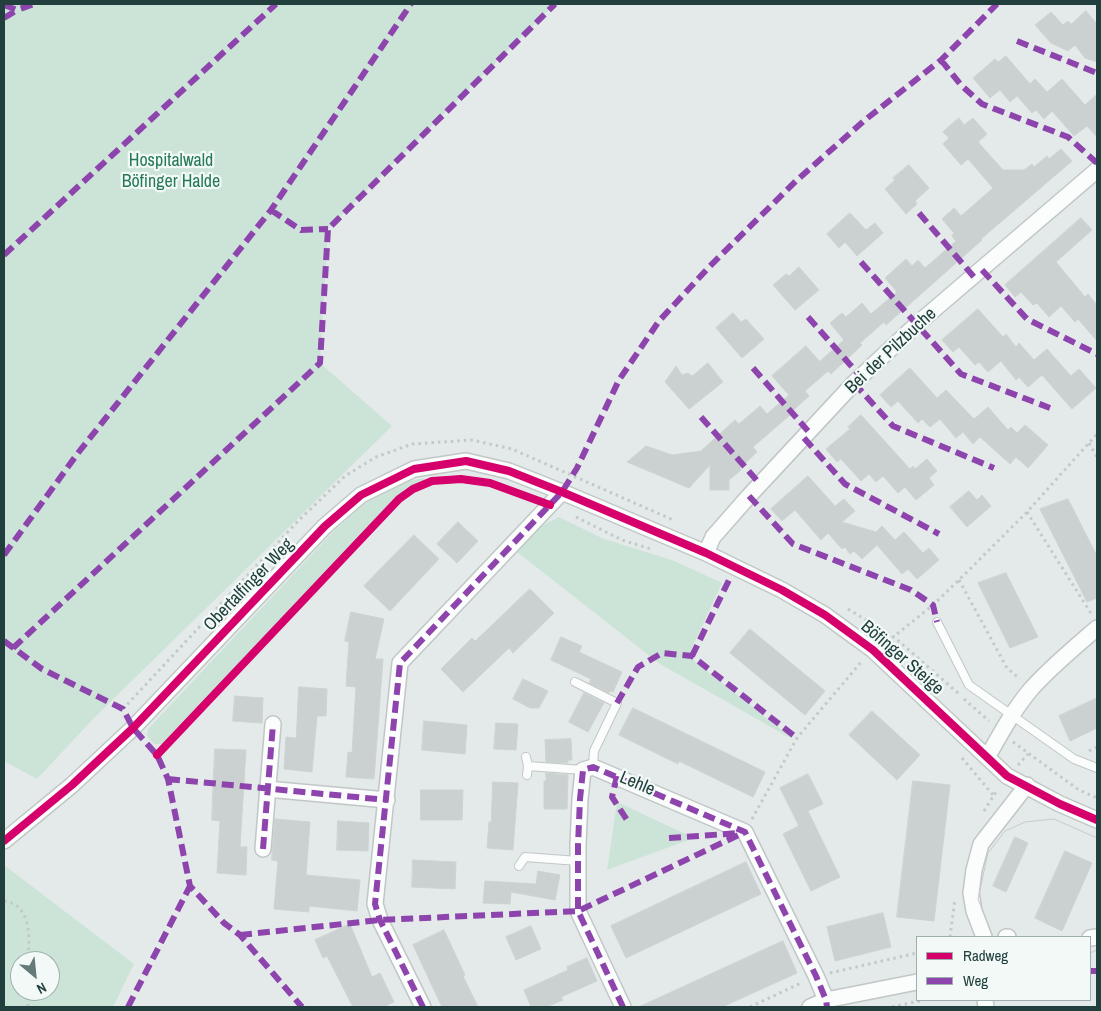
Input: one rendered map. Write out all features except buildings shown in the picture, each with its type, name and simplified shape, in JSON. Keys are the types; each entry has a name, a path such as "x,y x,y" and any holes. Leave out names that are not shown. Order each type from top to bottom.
{"street":[{"name":"Bei der Pilzbuche","path":"706,553 713,537 854,383 916,325 1097,170"},
{"name":"Obertalfinger Weg","path":"4,841 72,785 133,728 325,526 361,495 414,469 466,461 508,471 562,492"},
{"name":"Böfinger Steige","path":"562,492 706,553 782,590 825,615 874,650 1008,776 1060,804 1097,820"},
{"path":"423,1007 380,920 375,904 400,663 562,492"},
{"path":"988,756 1012,715 1031,690 1060,660 1097,628"},
{"path":"263,849 273,724"},
{"path":"588,768 580,799 578,911 623,1007"},
{"name":"Lehle","path":"588,768 745,832"},
{"path":"984,936 974,911 971,893 974,870 981,844 1027,785"},
{"path":"267,789 387,800"},
{"path":"745,832 827,1004"},
{"path":"810,1007 916,982"}],"lane":[{"path":"937,622 969,685 1074,759 1097,768"},
{"path":"526,757 527,771 588,768 617,703 575,682"},
{"path":"519,866 525,857 578,861"}],"path":[{"path":"874,650 894,637 933,605 959,580 1027,512 1097,434"},
{"path":"1089,443 1097,457"},
{"path":"550,505 622,540 660,552"},
{"path":"1027,512 1097,623"},
{"path":"959,580 1007,668 1031,690"},
{"path":"745,832 797,738 863,660 856,655"},
{"path":"958,753 993,795"},
{"path":"1028,754 1079,790 1097,798"},
{"path":"4,901 14,904 19,909 28,925 30,938 29,951"},
{"path":"892,1007 919,1001"}],"green space":[{"name":"Hospitalwald Böfinger Halde","path":"4,4 555,4 328,229 320,363 392,426 94,718 37,779 4,761"},
{"path":"423,478 424,480 404,490 164,744 154,744 147,736 148,729 333,532 364,504 406,482"},
{"path":"559,517 604,539 672,560 722,583 690,652 695,662 792,739 660,664 517,552 541,526"},
{"path":"617,802 694,838 607,870"},
{"path":"4,865 134,964 113,1007 4,1007"}],"tram line":[{"path":"993,936 978,899 988,853 1005,831 1025,822 1054,819 1097,838"},
{"path":"1091,953 1097,950"}],"marked path":[{"path":"4,5 17,10 34,4"},
{"path":"4,255 276,4"},
{"path":"4,555 78,453 271,210 411,4"},
{"path":"13,648 320,363 328,229 555,4"},
{"path":"423,1007 380,920 375,904 400,663 562,492 577,468 619,380 659,321 710,266 797,180 865,120 941,60 997,4"},
{"path":"4,18 17,10"},
{"path":"1017,41 1097,73"},
{"path":"941,60 961,85 982,104 1068,137 1097,163"},
{"path":"271,210 301,230 328,229"},
{"path":"919,213 974,277"},
{"path":"861,262 961,374 1050,408"},
{"path":"982,270 1027,319 1097,354"},
{"path":"808,317 861,377"},
{"path":"753,368 808,431"},
{"path":"854,383 893,426 994,468"},
{"path":"701,417 760,484"},
{"path":"804,438 845,484 939,534"},
{"path":"749,496 793,544 911,590 933,605 937,622"},
{"path":"692,656 729,580"},
{"path":"4,641 42,669 123,709 133,728 157,755 168,779 190,886 224,923 240,935 302,1007"},
{"path":"617,703 638,667 662,653 692,656 797,738"},
{"path":"263,849 273,724"},
{"path":"623,1007 578,911 578,845 583,770 593,767 745,832 816,976 827,1007"},
{"path":"617,776 612,797 627,820"},
{"path":"168,779 387,800"},
{"path":"240,935 380,920 578,911 745,832"},
{"path":"669,838 740,833"},
{"path":"128,1007 190,886"},
{"path":"1091,971 1097,971"}],"cycle path":[{"path":"4,841 72,785 133,728 325,526 361,495 414,469 466,461 509,471 562,492 706,553 782,590 825,615 873,650 1007,776 1060,804 1097,820"},
{"path":"157,755 399,499 413,489 432,481 461,479 490,483 550,505"}]}
